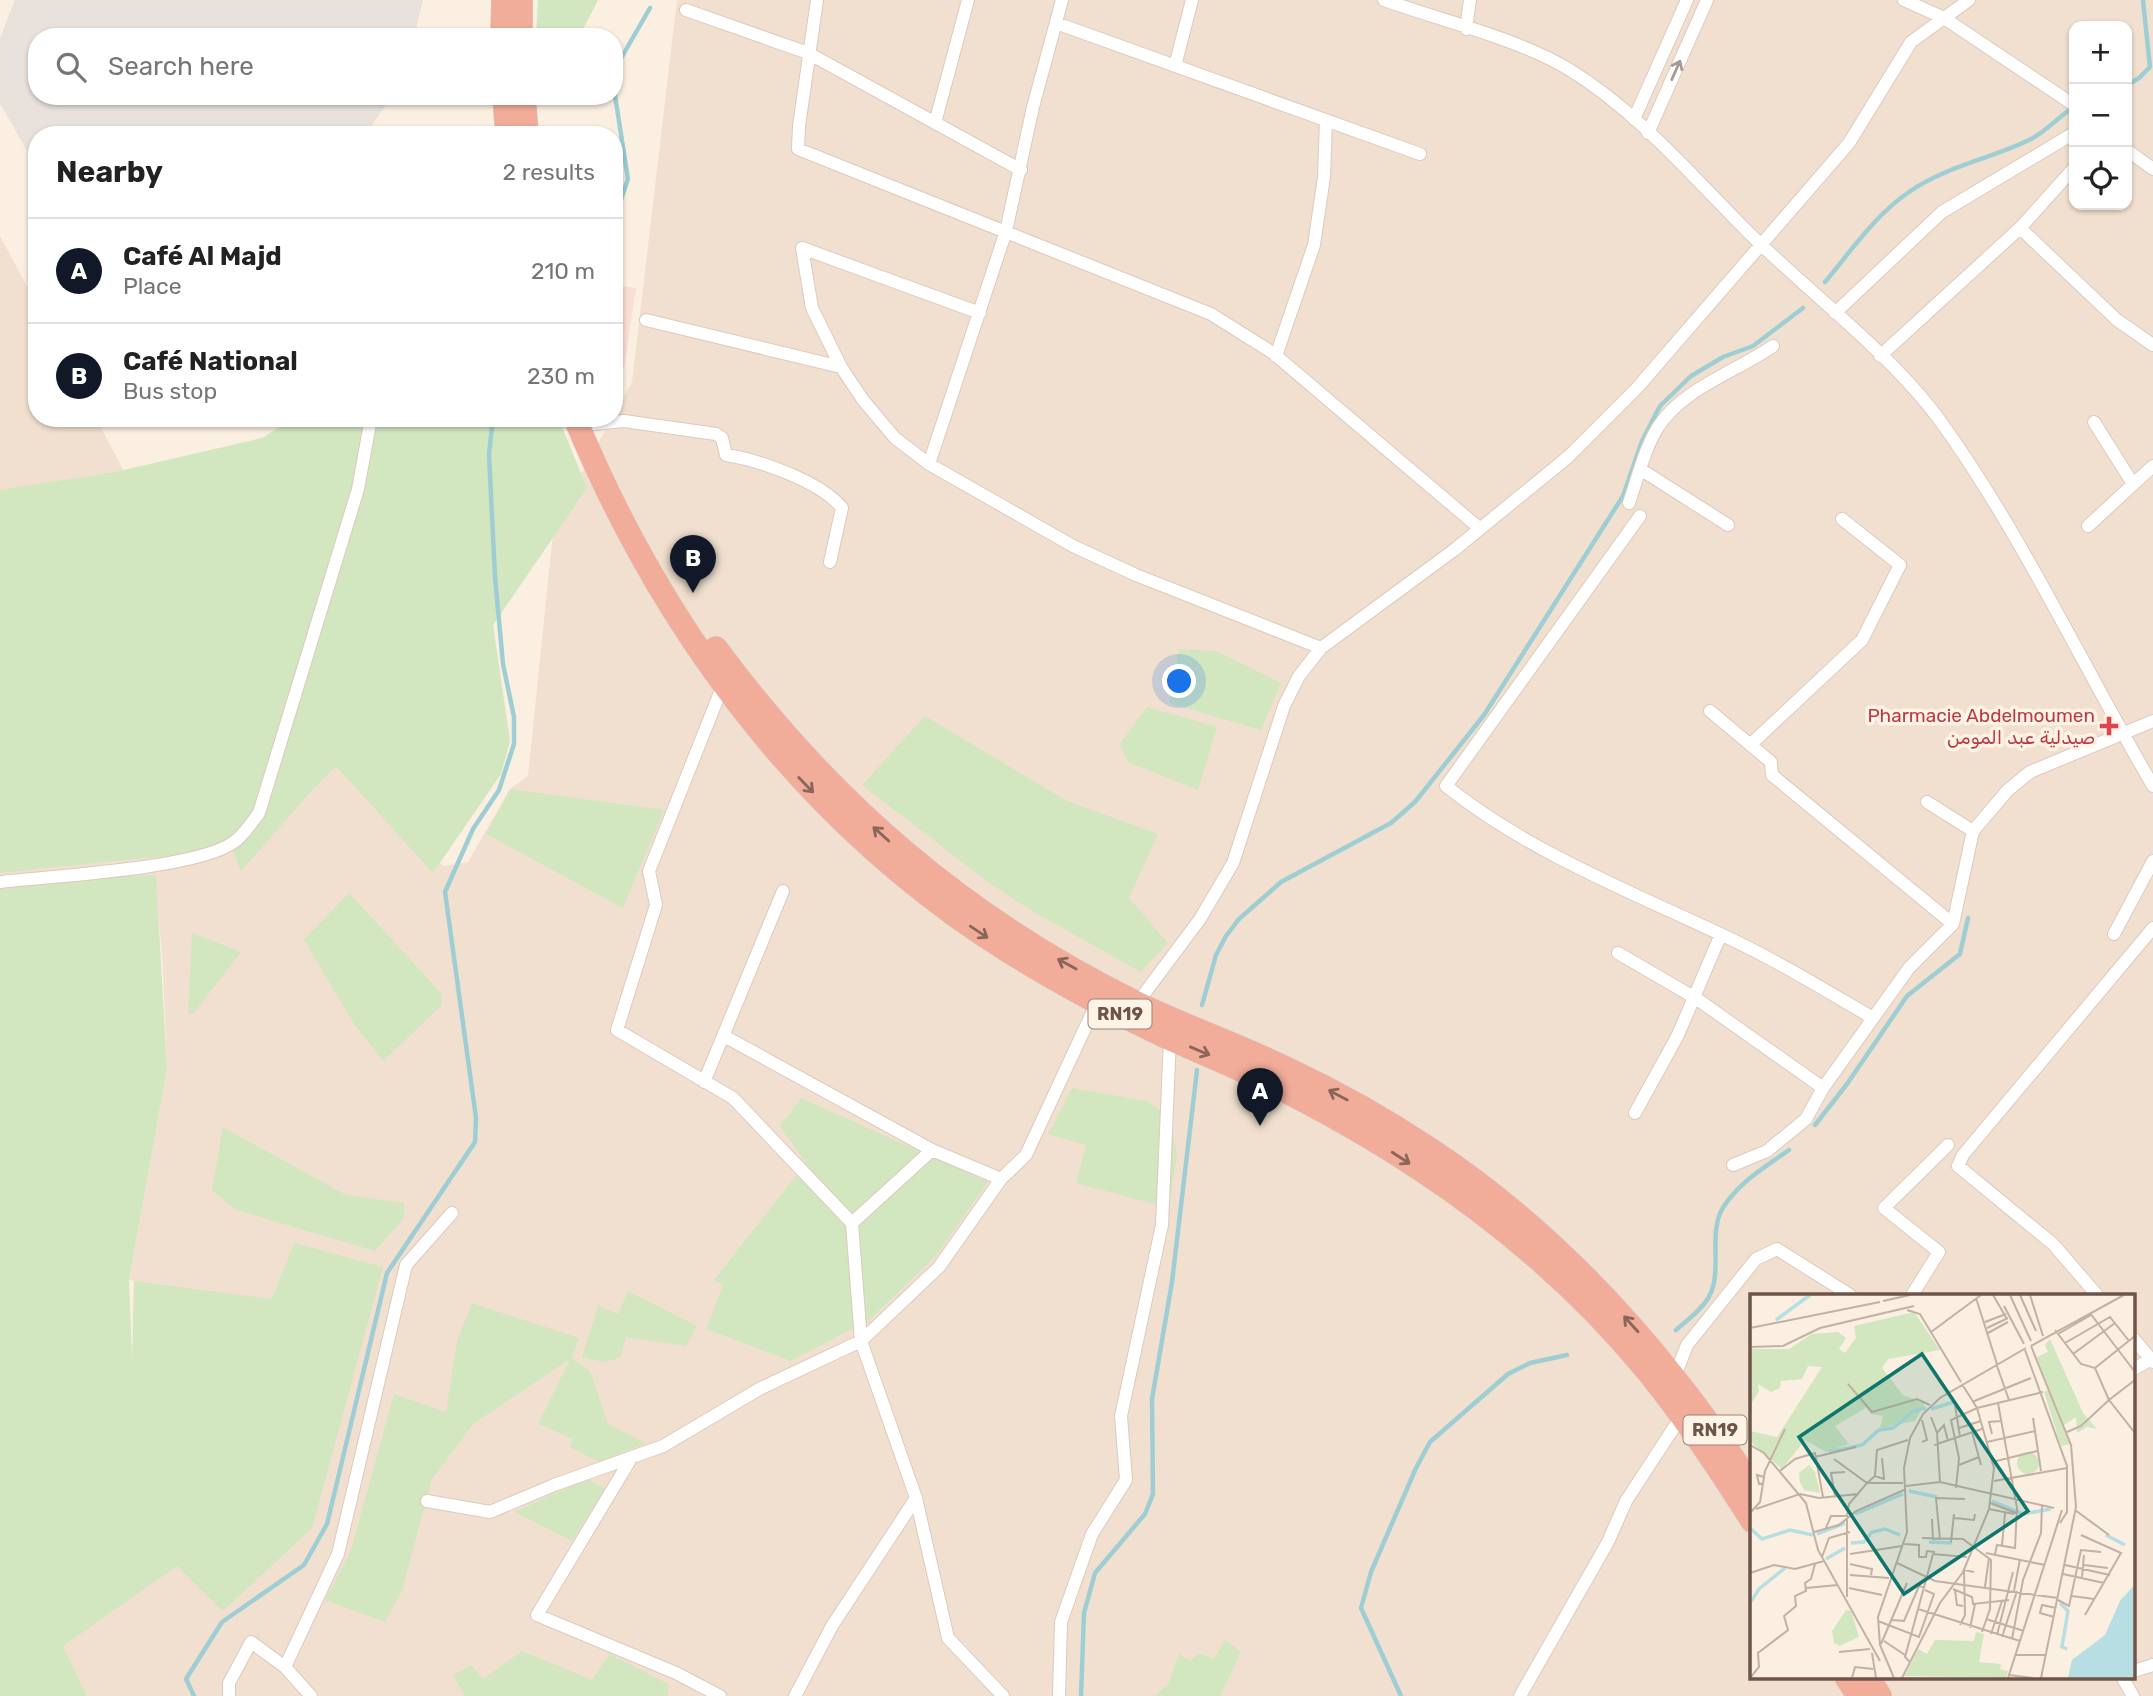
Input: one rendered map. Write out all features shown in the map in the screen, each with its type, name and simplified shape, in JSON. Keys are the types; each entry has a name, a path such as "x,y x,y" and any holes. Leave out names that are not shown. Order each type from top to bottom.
{"highway":[{"path":"502,0 502,28"},
{"path":"521,0 521,28"},
{"path":"505,105 506,126"},
{"path":"525,105 526,126"},
{"name":"RN19","path":"590,427 639,554 686,632 723,685 802,780 903,876 977,932 1132,1010 1300,1075 1403,1132 1470,1191 1687,1407 1750,1484"},
{"name":"RN19","path":"591,427 681,595 737,677 791,744 854,809 927,872 1100,994"},
{"name":"RN19","path":"1132,1010 1170,1038 1252,1074 1327,1113 1399,1156 1470,1191 1583,1273 1675,1376 1687,1407 1750,1517"},
{"path":"1847,1678 1858,1696"},
{"path":"1869,1678 1880,1696"}],"street":[{"path":"817,0 808,53 798,149 1211,314 1276,356 1478,527"},
{"path":"935,123 968,0"},
{"path":"929,464 1006,231 1062,0"},
{"path":"1175,66 1192,0"},
{"path":"1384,0 1404,3 1465,29 1531,51 1570,70 1634,119 1759,244 1880,356 1940,421 2014,538 2153,786"},
{"path":"1465,29 1470,0"},
{"path":"1634,119 1687,0"},
{"path":"1648,133 1707,0"},
{"path":"1904,0 1944,18 2069,100"},
{"path":"1132,1010 1200,919 1233,863 1284,706 1299,676 1321,648 1454,550 1478,527 1567,457 1637,388 1759,244 1849,144 1911,42 1969,0"},
{"path":"686,10 808,53 1021,170"},
{"path":"1056,23 1420,154"},
{"path":"1276,356 1314,244 1324,177 1326,120"},
{"path":"1835,313 1941,212 2069,137"},
{"path":"2132,154 2153,169"},
{"path":"1880,356 2020,228 2069,174"},
{"path":"2020,228 2117,320 2153,345"},
{"path":"980,313 802,248 813,309 841,367 863,400 895,438 929,464 1073,546 1136,575 1321,648"},
{"path":"646,320 841,367"},
{"path":"1629,503 1657,429 1674,408 1773,346"},
{"path":"623,421 716,434 722,438 726,455 767,465 795,476 842,508 830,562"},
{"path":"2094,422 2133,484"},
{"path":"0,882 163,863 210,854 235,841 259,813 358,489 369,427"},
{"path":"2088,526 2153,466"},
{"path":"1640,469 1728,524"},
{"path":"1640,516 1446,786 1480,813 1648,903 1721,933 1873,1018"},
{"path":"1750,745 1862,640 1900,565 1842,519"},
{"path":"723,685 649,871 656,905 617,1030 733,1098 852,1223 860,1340 916,1498 948,1637 1003,1696"},
{"path":"1710,710 1771,762 1772,775 1953,924"},
{"path":"1733,1165 1766,1151 1806,1119 1823,1088 1909,968 1953,924 1973,831 2008,790 2030,772 2153,721"},
{"path":"1927,802 1973,831"},
{"path":"2114,934 2153,861"},
{"path":"704,1082 783,891"},
{"path":"2096,1294 2053,1244 1958,1166 1963,1155 2153,928"},
{"path":"1635,1113 1678,1035 1721,933"},
{"path":"1618,953 1695,997 1823,1088"},
{"path":"427,1501 490,1512 663,1447 761,1388 860,1340 939,1267 1001,1179 1026,1155 1100,994"},
{"path":"724,1035 932,1150 1001,1179"},
{"path":"1059,1696 1061,1622 1092,1534 1126,1480 1121,1416 1162,1225 1170,1038"},
{"path":"1913,1294 1939,1252 1884,1209 1948,1144"},
{"path":"852,1223 932,1150"},
{"path":"285,1667 338,1554 406,1265 452,1213"},
{"path":"1675,1376 1687,1345 1756,1259 1777,1249 1848,1294"},
{"path":"2136,1341 2152,1360 2136,1368"},
{"path":"1520,1696 1608,1542 1626,1501 1687,1407"},
{"path":"632,1457 537,1615 676,1673 720,1696"},
{"path":"795,1696 832,1626 916,1498"},
{"path":"229,1696 229,1683 251,1642 285,1667 311,1696"},
{"path":"2136,1670 2153,1665"},
{"path":"2123,1678 2133,1696"}],"shaded area":[{"path":"15,0 423,0 416,28 28,28 28,105 386,105 371,126 28,126 28,153 0,103 0,38"},
{"path":"677,0 2153,0 2153,1696 87,1696 45,1610 133,1384 134,1281 129,1280 167,1069 163,968 155,875 0,878 0,236 28,288 28,427 101,427 127,477 335,751 443,866 468,862 510,789 528,776 554,523 607,427 623,427 623,398 632,382"},
{"path":"623,286 636,288 623,368"}],"green space":[{"path":"538,0 598,0 584,28 536,28"},
{"path":"280,427 562,427 587,488 493,625 510,741 501,774 433,873 336,766 241,871 232,849 0,873 0,490 115,472 262,438"},
{"path":"1179,649 1216,651 1281,683 1261,730 1169,703"},
{"path":"1147,707 1217,727 1198,790 1128,762 1120,744"},
{"path":"925,716 1067,801 1158,834 1129,898 1168,943 1141,972 1032,911 988,882 862,785"},
{"path":"510,789 664,810 623,908 486,834"},
{"path":"156,875 167,1069 129,1280 132,1360 134,1281 272,1299 294,1243 383,1267 312,1528 223,1611 177,1566 63,1646 87,1696 0,1696 0,878"},
{"path":"349,893 441,993 442,1005 383,1061 354,1024 304,940"},
{"path":"192,933 241,952 193,1014 188,1013"},
{"path":"1072,1088 1147,1101 1168,1115 1177,1154 1169,1208 1076,1183 1086,1145 1048,1134"},
{"path":"801,1098 988,1182 935,1257 869,1320 791,1361 706,1329 723,1285 714,1280 806,1163 780,1126"},
{"path":"223,1127 346,1195 404,1203 404,1218 375,1251 236,1210 212,1190"},
{"path":"628,1291 697,1326 686,1346 626,1337 620,1358 603,1362 582,1357 598,1306 618,1314"},
{"path":"472,1303 579,1338 572,1358 590,1371 608,1424 646,1443 599,1462 570,1447 573,1439 538,1424 570,1359 473,1424 431,1481 402,1591 385,1622 325,1600 351,1550 394,1394 446,1412 457,1341"},
{"path":"588,1479 605,1489 572,1541 514,1512"},
{"path":"1225,1640 1241,1652 1220,1696 1155,1696 1169,1683 1179,1654 1190,1661 1199,1653 1214,1659"},
{"path":"522,1651 592,1680 610,1654 668,1684 668,1696 465,1696 453,1675 471,1665 483,1679"}],"waterway":[{"path":"2129,84 2150,67 2143,0"},
{"path":"623,55 650,8"},
{"path":"616,105 620,126"},
{"path":"1825,282 1874,222 1909,192 1953,169 2031,139 2069,111"},
{"path":"623,147 628,179 623,194"},
{"path":"1202,1005 1216,955 1239,919 1281,882 1391,823 1415,802 1484,715 1623,496 1642,441 1660,406 1691,376 1723,357 1753,346 1803,308"},
{"path":"194,1696 186,1679 222,1622 304,1565 327,1524 387,1273 475,1142 476,1118 445,892 473,829 499,790 514,744 514,717 503,664 495,577 489,454 492,427"},
{"path":"1815,1125 1847,1084 1907,996 1960,954 1968,918"},
{"path":"1081,1696 1084,1613 1095,1573 1145,1514 1153,1494 1152,1399 1172,1282 1197,1070"},
{"path":"1676,1330 1700,1308 1712,1289 1715,1278 1716,1228 1724,1206 1746,1182 1789,1150"},
{"path":"1401,1696 1361,1608 1371,1572 1416,1468 1430,1442 1508,1374 1530,1363 1567,1355"}],"place":[{"name":"Café National","path":"693,593"},
{"name":"Pharmacie Abdelmoumen صيدلية عبد المومن","path":"2109,726"},
{"name":"Café Al Majd","path":"1260,1126"}]}
